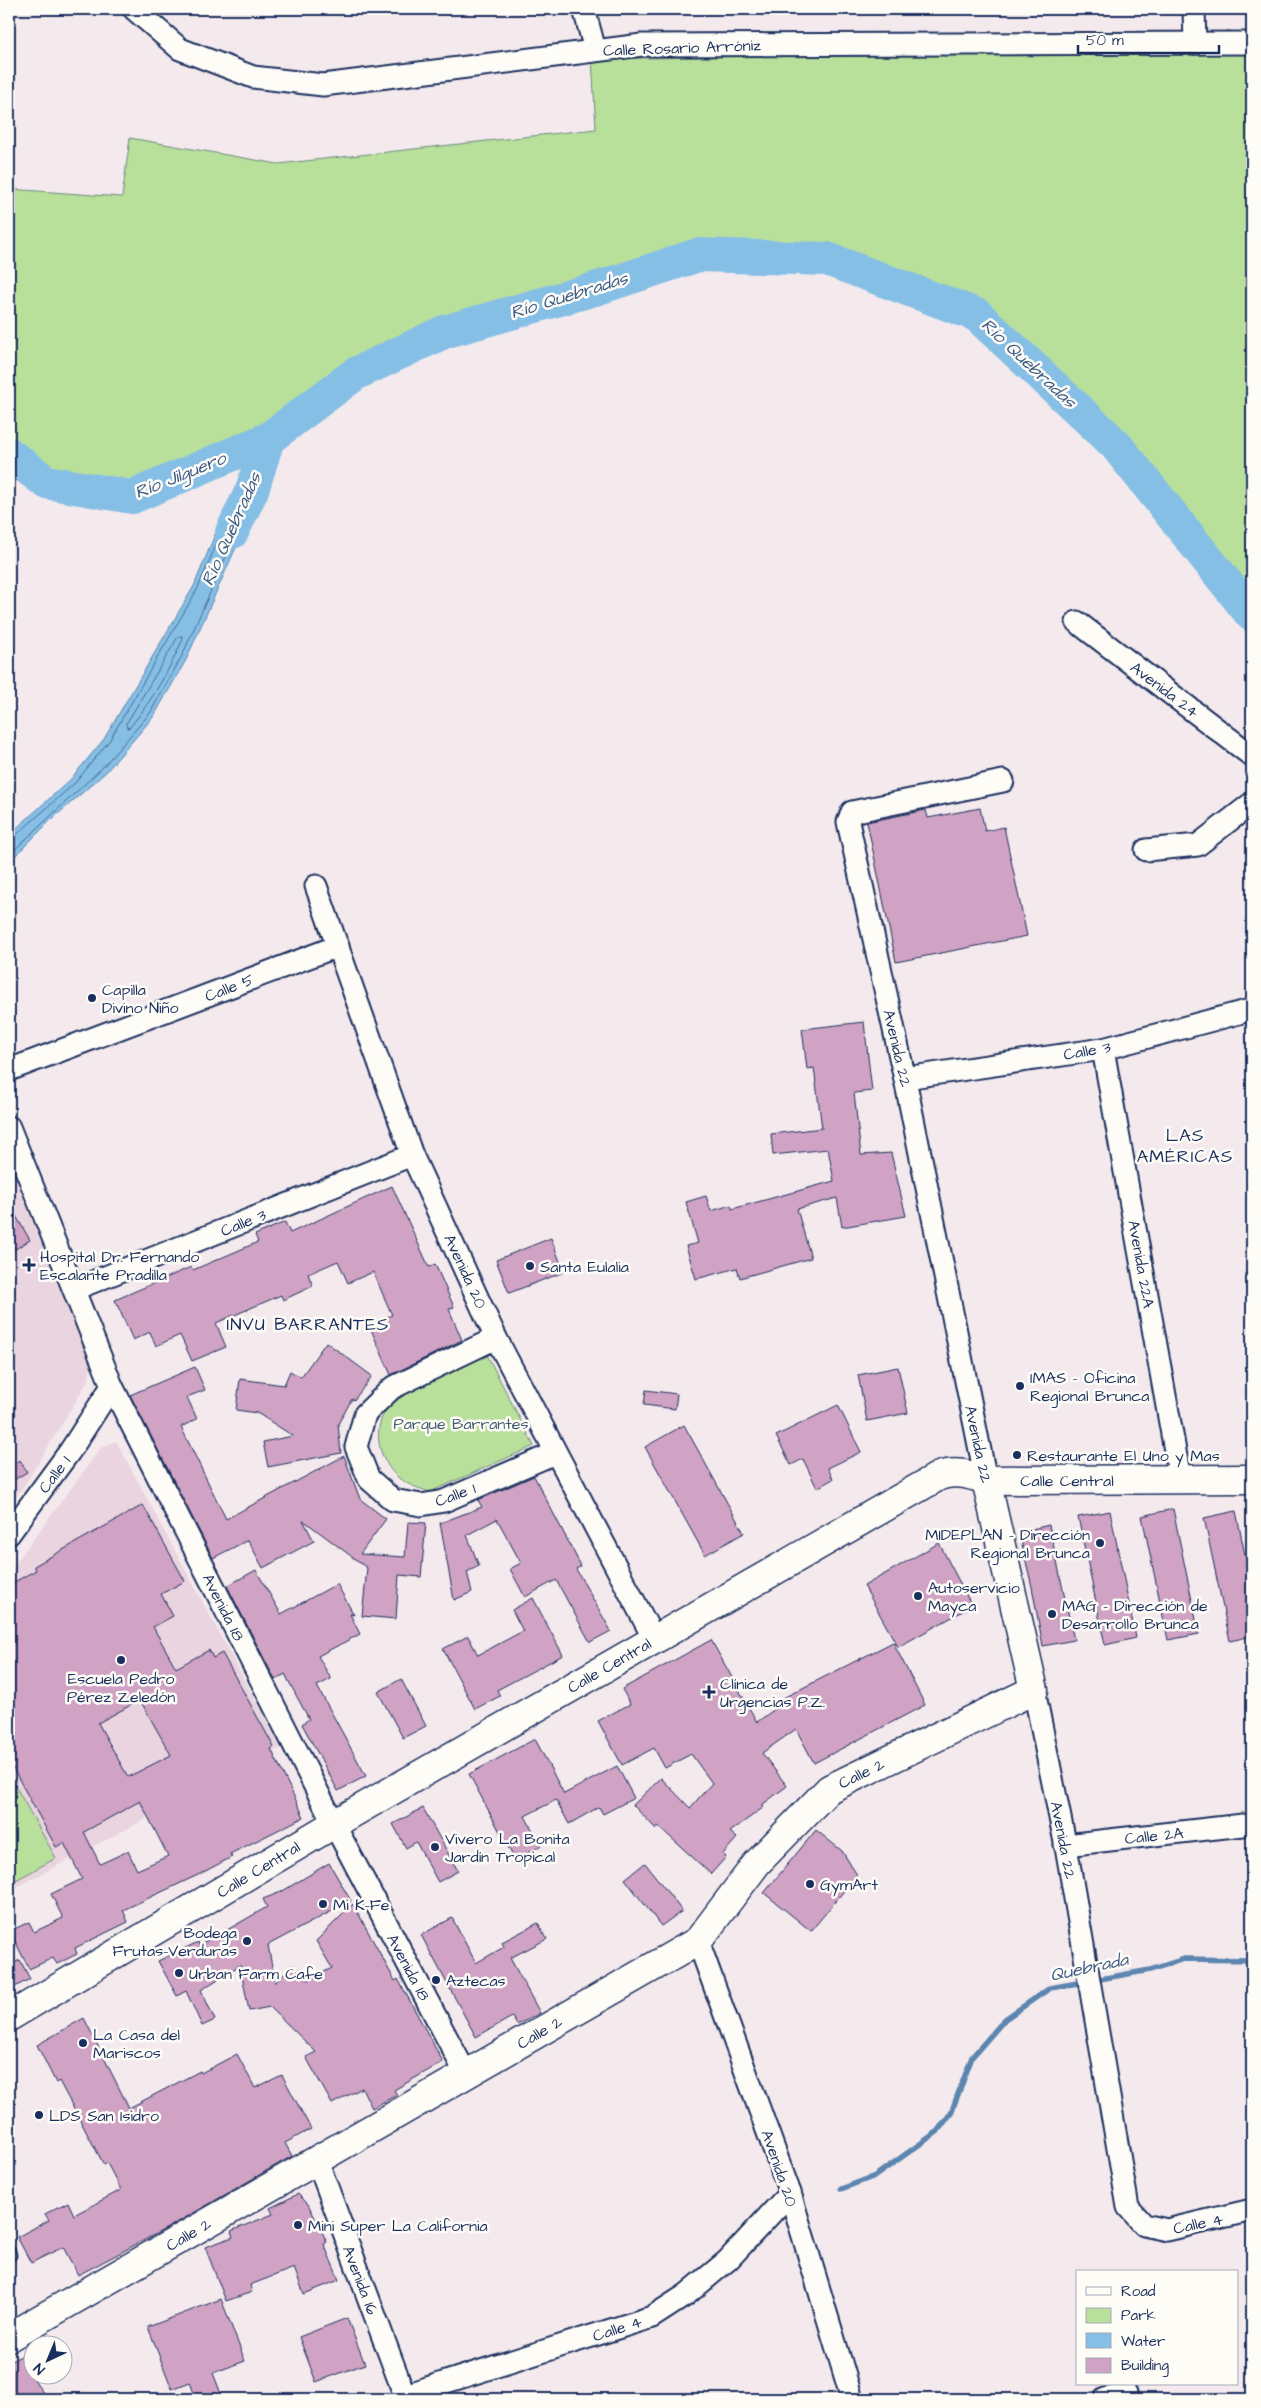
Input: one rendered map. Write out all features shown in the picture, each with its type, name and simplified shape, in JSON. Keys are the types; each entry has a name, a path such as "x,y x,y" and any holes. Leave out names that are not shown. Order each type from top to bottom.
{"main road":[{"name":"Calle Central","path":"9,2017 334,1824 940,1476 962,1474 986,1480 1252,1480"},
{"name":"Avenida 22","path":"986,1480 1034,1690"},
{"name":"Calle 2","path":"9,2337 698,1941 757,1863 829,1789 1034,1690"}],"street":[{"name":"Calle Rosario Arróniz","path":"134,9 180,48 254,77 322,85 446,71 642,44 1252,43"},
{"path":"584,9 595,50"},
{"path":"1194,9 1195,43"},
{"name":"Avenida 24","path":"1077,622 1252,756"},
{"name":"Avenida 22","path":"986,1480 905,1078 848,817 852,812 1003,781"},
{"path":"1146,850 1198,845 1252,803"},
{"name":"Avenida 20","path":"316,886 412,1155 496,1338 654,1639"},
{"name":"Calle 5","path":"9,1070 338,946"},
{"name":"Calle 3","path":"905,1078 1103,1048 1252,1010"},
{"name":"Avenida 22A","path":"1103,1048 1180,1479"},
{"name":"Avenida 18","path":"9,1127 112,1386 334,1824 466,2074"},
{"name":"Calle 3","path":"75,1289 412,1155"},
{"name":"Calle 1","path":"496,1338 392,1388 365,1414 356,1447 369,1479 393,1500 421,1505 444,1501 555,1453"},
{"name":"Calle 1","path":"9,1534 70,1451 112,1386"},
{"name":"Avenida 22","path":"1034,1690 1065,1845 1128,2207 1144,2225"},
{"name":"Calle 2A","path":"1065,1845 1244,1825"},
{"name":"Avenida 20","path":"698,1941 790,2193 852,2399"},
{"name":"Avenida 16","path":"317,2160 406,2397"},
{"name":"Calle 4","path":"406,2397 652,2316 686,2295 728,2260 790,2193"},
{"name":"Calle 4","path":"1144,2225 1167,2230 1252,2210"},
{"path":"1105,2399 1126,2393"}],"shaded area":[{"name":"Hospital Dr. Fernando Escalante Pradilla","path":"9,1163 91,1367 88,1381 26,1483 9,1506"},
{"name":"Escuela Pedro Pérez Zeledón","path":"116,1441 281,1748 9,1891 9,1572 101,1448"}],"green space":[{"path":"932,53 1252,53 1251,614 1115,444 977,315 827,259 698,255 595,289 444,332 355,374 268,439 132,497 67,486 9,448 9,189 122,197 130,138 278,164 596,129 592,59"},
{"name":"Parque Barrantes","path":"487,1355 534,1446 430,1492 413,1486 395,1475 380,1449 379,1428 384,1413 391,1405 415,1389"},
{"path":"9,1775 56,1858 9,1884"}],"water":[{"path":"252,490 253,509 186,660 154,716 106,772 50,821 9,862 9,835 71,779 104,739 194,586 229,500"}],"building":[{"path":"980,808 985,831 1004,827 1027,936 896,962 867,822 926,810 928,818"},
{"path":"864,1022 872,1091 854,1093 861,1155 891,1153 906,1216 842,1227 837,1198 797,1209 811,1258 740,1278 737,1268 696,1279 686,1246 698,1243 686,1202 706,1196 711,1211 731,1205 732,1209 834,1181 828,1149 773,1155 771,1134 822,1128 814,1068 807,1069 802,1029"},
{"path":"392,1186 429,1267 435,1264 454,1307 449,1309 462,1340 391,1375 369,1325 392,1315 373,1272 348,1283 338,1261 308,1274 313,1286 283,1300 281,1295 216,1323 226,1347 192,1361 180,1335 156,1346 150,1332 133,1340 115,1300 191,1267 193,1270 258,1242 255,1235 285,1222 290,1233"},
{"path":"9,1204 30,1240 9,1253"},
{"name":"Santa Eulalia","path":"551,1238 564,1272 509,1293 496,1260"},
{"path":"326,1342 372,1376 354,1400 352,1399 338,1424 341,1453 268,1467 263,1442 293,1436 257,1413 236,1410 240,1379 284,1385 290,1371 301,1377"},
{"path":"195,1367 205,1390 187,1397 197,1419 181,1427 226,1519 344,1456 360,1499 386,1519 360,1554 405,1557 408,1522 426,1523 421,1577 399,1575 396,1619 362,1616 367,1568 303,1520 314,1541 263,1568 248,1540 213,1558 130,1395"},
{"path":"898,1367 908,1413 867,1421 858,1375"},
{"path":"646,1390 677,1394 675,1409 644,1405"},
{"path":"838,1405 861,1452 828,1468 833,1479 817,1488 803,1459 791,1465 776,1436"},
{"path":"684,1425 744,1533 705,1555 645,1447"},
{"path":"20,1460 27,1472 9,1483 9,1466"},
{"path":"534,1476 581,1566 576,1569 611,1631 590,1642 556,1580 525,1597 510,1569 521,1563 497,1519 467,1535 479,1566 467,1572 472,1592 454,1600 440,1523 482,1507 478,1500"},
{"name":"Escuela Pedro Pérez Zeledón","path":"143,1505 185,1581 161,1594 173,1616 153,1627 176,1668 209,1650 213,1658 222,1653 274,1747 271,1749 304,1817 230,1854 232,1857 198,1875 123,1910 128,1922 75,1948 77,1954 57,1964 53,1958 29,1969 10,1931 29,1922 34,1932 63,1918 51,1894 82,1879 64,1843 56,1847 9,1761 9,1585 36,1570 34,1566","holes":["140,1700 171,1755 128,1777 98,1723","140,1801 168,1856 137,1870 128,1851 100,1864 84,1832"]},
{"path":"1173,1509 1199,1634 1168,1640 1142,1516"},
{"path":"1110,1511 1136,1638 1105,1645 1078,1517"},
{"path":"1236,1511 1252,1589 1252,1636 1230,1641 1204,1518"},
{"path":"1049,1525 1074,1640 1043,1646 1019,1532"},
{"name":"Autoservicio Mayca","path":"939,1543 972,1606 898,1647 864,1586"},
{"path":"256,1570 281,1614 337,1584 354,1615 350,1614 360,1634 318,1656 331,1679 317,1686 366,1776 338,1791 302,1724 309,1719 285,1674 275,1680 227,1586"},
{"path":"533,1598 563,1655 497,1690 500,1696 475,1709 443,1649 468,1636 478,1655 523,1631 512,1610"},
{"path":"711,1640 757,1722 783,1703 781,1699 893,1642 925,1705 814,1763 796,1729 762,1753 787,1786 762,1805 764,1807 730,1832 737,1838 723,1854 726,1857 711,1874 658,1826 656,1829 633,1805 661,1778 690,1808 712,1783 691,1754 665,1768 654,1748 622,1765 598,1721 630,1704 622,1689"},
{"path":"401,1679 426,1726 403,1738 378,1692"},
{"path":"535,1739 564,1794 617,1766 634,1798 603,1814 599,1807 569,1824 556,1800 525,1816 541,1846 515,1860 469,1774"},
{"path":"423,1808 458,1871 438,1882 416,1842 406,1848 393,1824"},
{"name":"GymArt","path":"816,1830 842,1851 857,1875 811,1931 764,1893"},
{"path":"329,1863 351,1901 268,1945 275,1983 292,1965 308,1980 332,1968 316,1941 353,1904 395,1981 398,1979 443,2062 394,2090 397,2095 372,2108 362,2088 332,2104 306,2057 316,2052 270,2007 249,2011 240,1965 201,1990 215,2020 202,2026 186,1991 177,1996 158,1961 198,1942 199,1945 227,1930 267,1907 263,1899 281,1892"},
{"path":"645,1863 682,1911 661,1926 625,1879"},
{"path":"452,1918 476,1963 504,1947 502,1942 538,1923 547,1939 510,1958 540,2013 517,2025 512,2017 476,2037 421,1935"},
{"path":"20,1960 30,1979 9,1990 9,1965"},
{"path":"84,2018 129,2108 237,2054 255,2088 282,2075 311,2129 285,2143 292,2156 171,2226 78,2275 63,2247 31,2263 17,2237 49,2220 45,2214 68,2202 74,2215 121,2190 107,2163 104,2165 59,2081 56,2083 37,2045"},
{"path":"298,2194 308,2204 327,2242 324,2244 339,2280 304,2294 294,2268 250,2285 252,2292 226,2301 205,2247 233,2237 231,2231 273,2214 270,2208"},
{"path":"221,2299 245,2361 213,2373 223,2399 196,2399 190,2382 172,2389 148,2327"},
{"path":"347,2318 365,2364 316,2382 299,2337"},
{"path":"22,2356 22,2386 39,2386 47,2399 9,2399 9,2362"}],"waterway":[{"name":"Río Quebradas","path":"232,532 252,490 268,439 355,374 444,332 595,289 698,255 827,259 977,315 1115,444 1252,615"},
{"name":"Río Jilguero","path":"9,454 46,482 132,497 268,439"},
{"name":"Quebrada","path":"841,2189 875,2176 937,2132 951,2113 972,2057 1005,2019 1050,1988 1150,1970 1184,1959 1252,1960"}],"place":[{"name":"Capilla Divino Niño","path":"92,998"},
{"name":"Hospital Dr. Fernando Escalante Pradilla","path":"29,1265"},
{"name":"Santa Eulalia","path":"530,1266"},
{"name":"IMAS - Oficina Regional Brunca","path":"1020,1386"},
{"name":"Restaurante El Uno y Mas","path":"1017,1455"},
{"name":"MIDEPLAN - Dirección Regional Brunca","path":"1100,1543"},
{"name":"Autoservicio Mayca","path":"918,1596"},
{"name":"MAG - Dirección de Desarrollo Brunca","path":"1052,1614"},
{"name":"Escuela Pedro Pérez Zeledón","path":"121,1660"},
{"name":"Clínica de Urgencias P.Z.","path":"709,1692"},
{"name":"Vivero La Bonita Jardín Tropical","path":"435,1847"},
{"name":"GymArt","path":"810,1884"},
{"name":"Mi K-Fe","path":"323,1904"},
{"name":"Bodega Frutas-Verduras","path":"247,1941"},
{"name":"Urban Farm Cafe","path":"179,1973"},
{"name":"Aztecas","path":"436,1980"},
{"name":"La Casa del Mariscos","path":"83,2043"},
{"name":"LDS San Isidro","path":"39,2115"},
{"name":"Mini Super La California","path":"298,2225"}],"district":[{"name":"LAS AMÉRICAS","path":"1185,1145"},
{"name":"INVU BARRANTES","path":"308,1324"}]}
